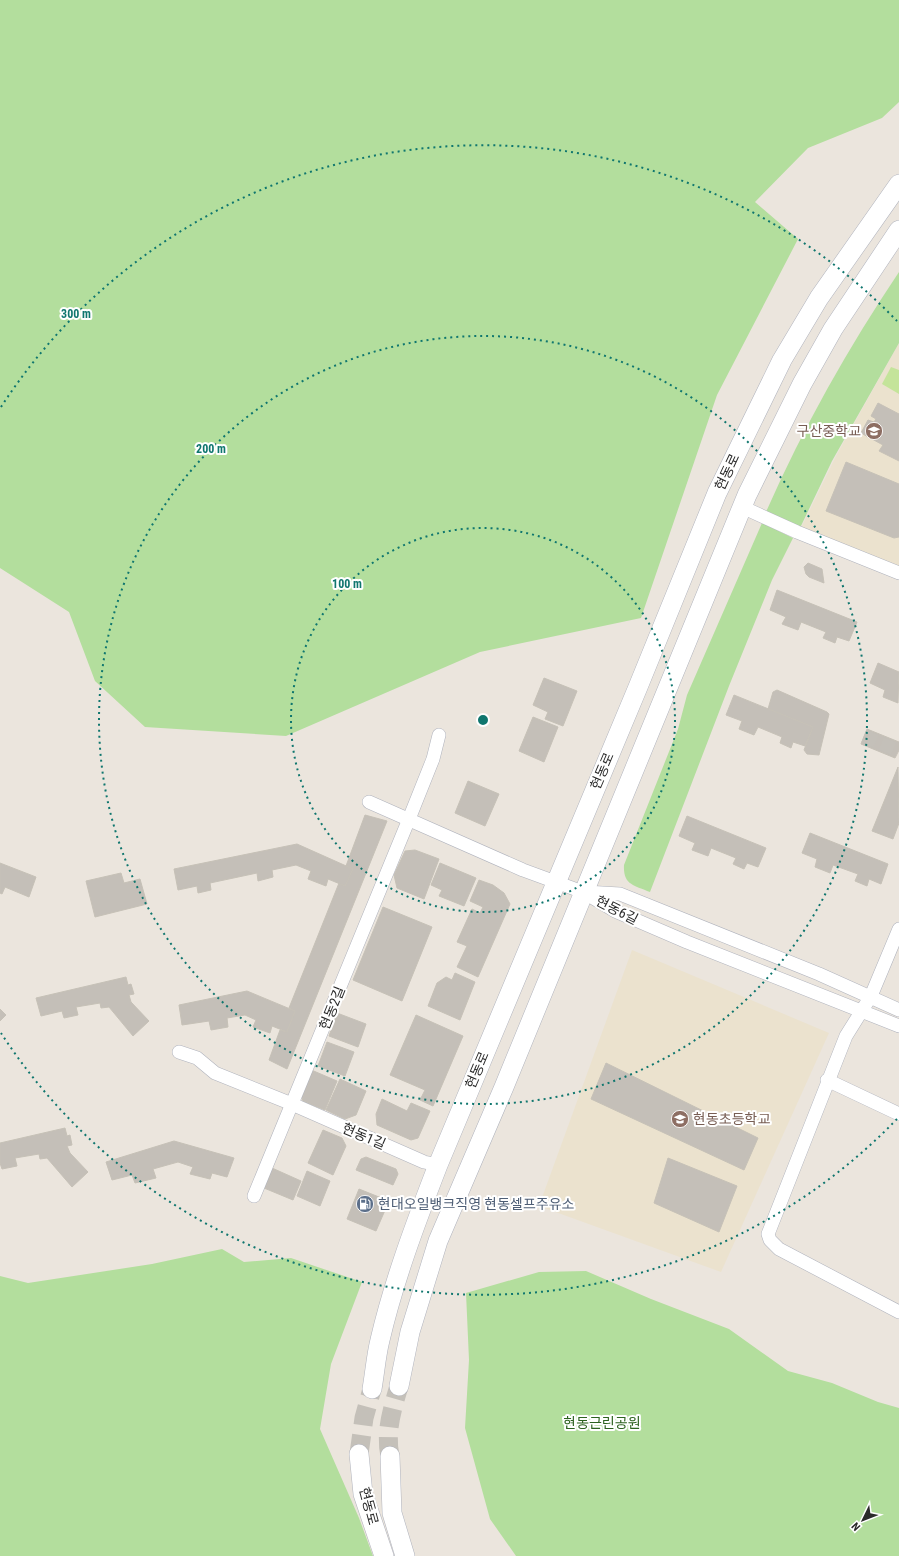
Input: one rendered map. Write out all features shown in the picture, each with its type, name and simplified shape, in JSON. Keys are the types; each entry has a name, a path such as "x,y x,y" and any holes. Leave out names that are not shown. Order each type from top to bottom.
{"main road":[{"name":"현동로","path":"372,1388 380,1342 393,1291 411,1234 438,1165 638,687 717,492 782,360 819,298 899,184"},
{"name":"현동로","path":"399,1386 410,1332 438,1241 504,1086 742,507 802,384 833,328 899,230"},
{"name":"현동로","path":"359,1454 363,1494 384,1556"},
{"name":"현동로","path":"390,1456 392,1513 405,1556"}],"street":[{"path":"742,507 797,532 899,573"},
{"name":"현동2길","path":"254,1196 409,819 433,759 439,735"},
{"path":"369,802 523,870 583,892"},
{"name":"현동6길","path":"583,892 620,894 871,996 899,1010"},
{"name":"현동6길","path":"583,892 615,911 666,933 899,1026"},
{"path":"899,929 871,996 846,1036 827,1080 770,1229 770,1240 779,1249 899,1312"},
{"name":"현동1길","path":"179,1052 197,1058 215,1073 292,1104 424,1162 438,1165"},
{"path":"827,1080 899,1114"}],"shaded area":[{"name":"구산중학교","path":"899,343 899,567 801,528 836,456"},
{"name":"현동초등학교","path":"632,950 829,1033 721,1272 539,1206"}],"green space":[{"path":"0,0 899,0 899,102 882,118 808,148 755,202 798,239 717,395 641,618 480,652 286,736 145,727 95,681 69,612 0,568"},
{"path":"899,272 899,343 832,461 800,528 766,512 795,450 827,389 844,359"},
{"path":"891,367 899,370 899,394 882,384"},
{"path":"762,523 793,538 772,580 729,686 650,892 634,886 625,877 624,865 678,729 687,695"},
{"path":"222,1249 244,1262 291,1258 362,1282 331,1364 320,1429 359,1518 373,1556 0,1556 0,1276 28,1283 152,1264"},
{"name":"현동근린공원","path":"586,1271 651,1299 729,1329 788,1371 832,1383 878,1402 899,1408 899,1556 516,1556 490,1519 465,1428 469,1360 466,1293 539,1272"}],"building":[{"path":"878,403 899,414 899,461 879,451 883,445 861,433 868,420 874,422 876,419 871,416"},
{"path":"846,462 899,484 899,537 894,538 826,511"},
{"path":"808,563 822,569 824,583 809,577 806,574 804,567"},
{"path":"777,590 857,622 849,641 837,637 835,643 823,638 826,632 801,622 798,630 782,624 786,617 770,610"},
{"path":"878,663 899,672 898,703 883,697 885,690 870,683"},
{"path":"544,678 577,691 563,726 545,719 548,712 533,705"},
{"path":"777,690 829,714 819,755 807,754 804,750 813,727 768,709 773,692"},
{"path":"734,695 813,727 805,746 793,742 791,748 780,743 782,737 758,727 754,735 739,729 742,721 726,715"},
{"path":"533,717 558,727 544,762 519,751"},
{"path":"867,729 899,742 899,750 895,758 861,744"},
{"path":"898,767 899,823 893,839 872,831"},
{"path":"468,781 499,794 485,826 455,813"},
{"path":"365,815 387,821 287,1069 269,1060 280,1030 287,1032 295,1011 289,1008 339,883 345,886 353,869 346,866"},
{"path":"687,816 766,848 758,867 747,863 744,869 733,864 736,858 711,848 708,856 692,850 695,843 679,836"},
{"path":"810,833 888,864 881,884 869,879 867,886 855,881 858,874 833,865 830,873 815,867 817,859 802,853"},
{"path":"297,844 353,869 345,886 328,879 326,886 308,879 311,871 296,865 272,870 273,877 258,881 257,873 210,883 211,890 198,893 197,886 178,890 174,869"},
{"path":"415,850 439,859 424,899 397,888 394,875 405,851"},
{"path":"0,863 36,877 29,897 5,887 2,894 0,893"},
{"path":"440,863 476,878 464,906 439,896 442,890 431,885"},
{"path":"121,873 124,883 140,879 147,904 95,917 86,881"},
{"path":"479,880 493,885 504,893 510,904 478,977 457,967 467,946 457,942 472,909 480,913 483,907 470,901"},
{"path":"383,907 432,927 402,1001 353,980"},
{"path":"455,973 475,982 460,1020 428,1006 437,983 446,977 452,980"},
{"path":"126,977 128,985 131,984 134,994 129,995 131,1002 149,1021 133,1036 109,1007 101,1008 100,1003 76,1007 78,1015 64,1018 62,1011 41,1016 36,998"},
{"path":"247,991 295,1011 287,1032 272,1026 270,1033 253,1027 256,1020 245,1015 227,1018 228,1027 211,1030 209,1021 182,1025 179,1005"},
{"path":"0,1009 6,1015 0,1021"},
{"path":"337,1013 366,1024 358,1047 329,1036"},
{"path":"416,1015 463,1036 433,1106 420,1100 425,1090 390,1075"},
{"path":"327,1042 354,1052 345,1076 318,1066"},
{"path":"606,1063 758,1138 744,1170 591,1099"},
{"path":"309,1069 337,1081 325,1110 303,1101 300,1091"},
{"path":"340,1079 366,1091 356,1115 345,1119 326,1110"},
{"path":"382,1099 407,1111 411,1103 430,1111 418,1138 411,1140 377,1125 376,1114"},
{"path":"65,1128 67,1136 70,1135 72,1145 67,1146 70,1153 88,1172 72,1187 47,1158 40,1159 39,1154 15,1158 17,1166 2,1169 0,1163 0,1143"},
{"path":"323,1130 342,1138 346,1146 333,1175 308,1163"},
{"path":"174,1141 234,1158 227,1177 212,1173 210,1179 190,1174 193,1167 178,1162 153,1169 156,1178 135,1183 132,1175 112,1180 106,1162"},
{"path":"366,1157 396,1169 398,1174 393,1185 356,1170 361,1159"},
{"path":"668,1158 737,1186 719,1232 654,1203"},
{"path":"272,1168 301,1181 293,1200 264,1188"},
{"path":"307,1171 330,1181 320,1206 297,1196"},
{"path":"359,1189 389,1201 376,1231 347,1219"}],"tunnel":[{"path":"864,736 899,751"},
{"path":"390,1456 388,1438 389,1430 399,1386"},
{"path":"359,1454 364,1418 372,1389"}],"place":[{"name":"구산중학교","path":"874,431"},
{"name":"현동초등학교","path":"680,1119"},
{"name":"현대오일뱅크직영 현동셀프주유소","path":"365,1204"}]}
